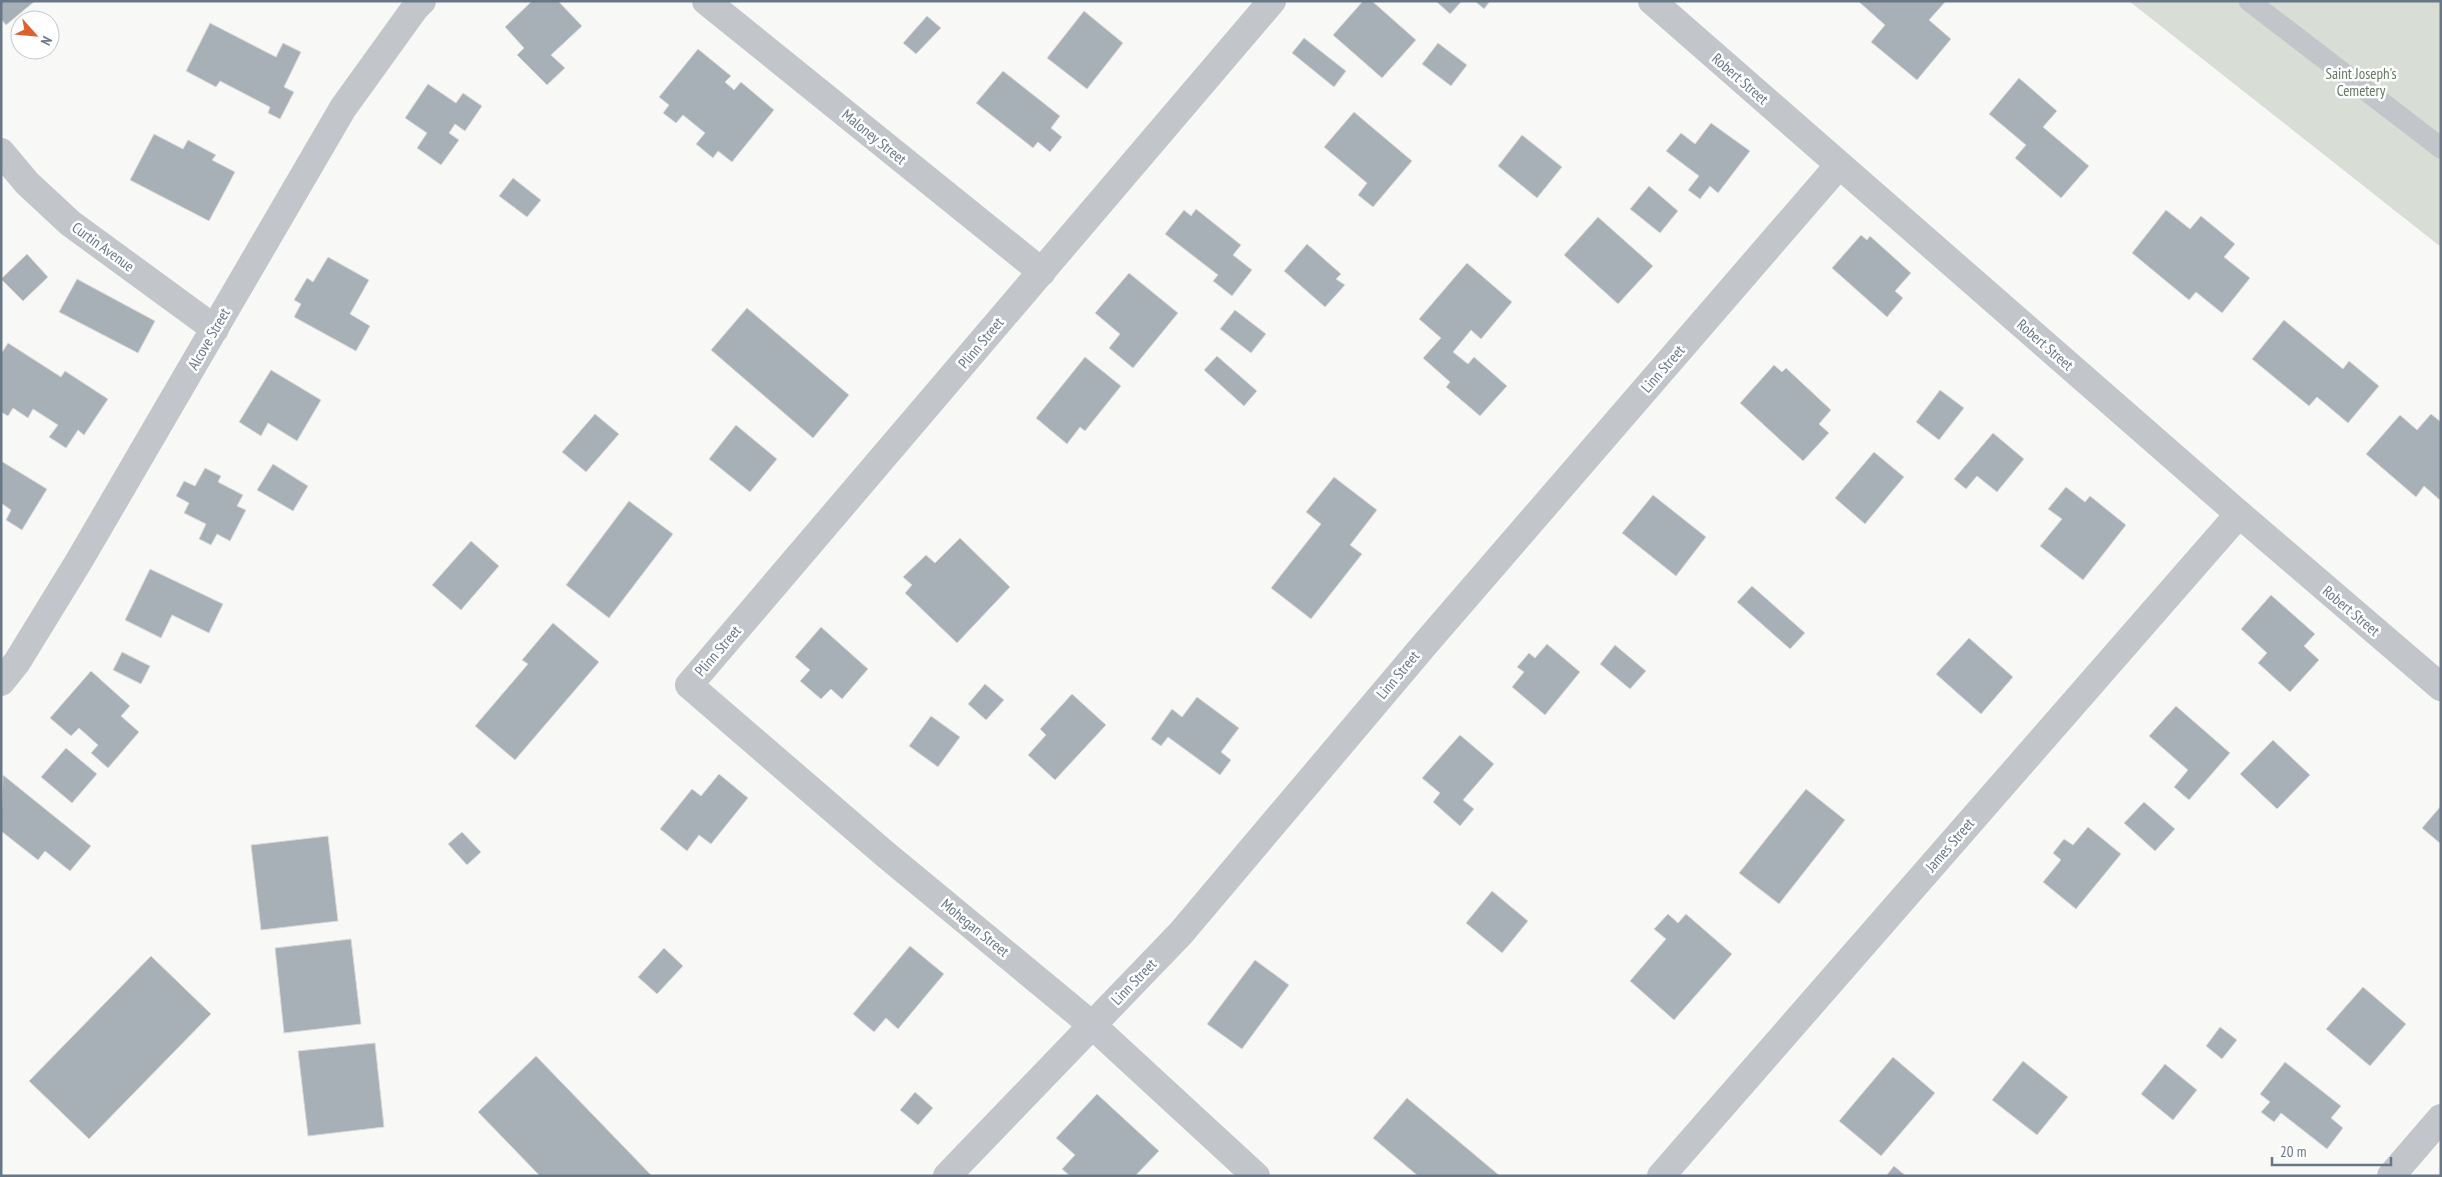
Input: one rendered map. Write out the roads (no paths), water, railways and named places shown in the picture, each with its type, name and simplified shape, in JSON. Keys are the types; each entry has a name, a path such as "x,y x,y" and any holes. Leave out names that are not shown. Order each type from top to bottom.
{"street":[{"name":"Alcove Street","path":"1,682 17,662 79,561 343,108 414,8 422,1"},
{"name":"Maloney Street","path":"706,1 1042,272"},
{"name":"Plinn Street","path":"689,685 1272,1"},
{"name":"Robert Street","path":"1652,1 2238,514 2441,687"},
{"name":"Curtin Avenue","path":"1,152 27,183 70,223 215,329"},
{"name":"Linn Street","path":"947,1176 1181,933 1432,635 1839,165"},
{"name":"James Street","path":"1661,1176 2238,514"},
{"name":"Mohegan Street","path":"689,685 885,854 1092,1025 1256,1176"},
{"path":"2391,1176 2441,1118"}],"lane":[{"path":"2250,1 2441,148"}],"park label":[{"name":"Saint Joseph's Cemetery","path":"2361,82"}]}
